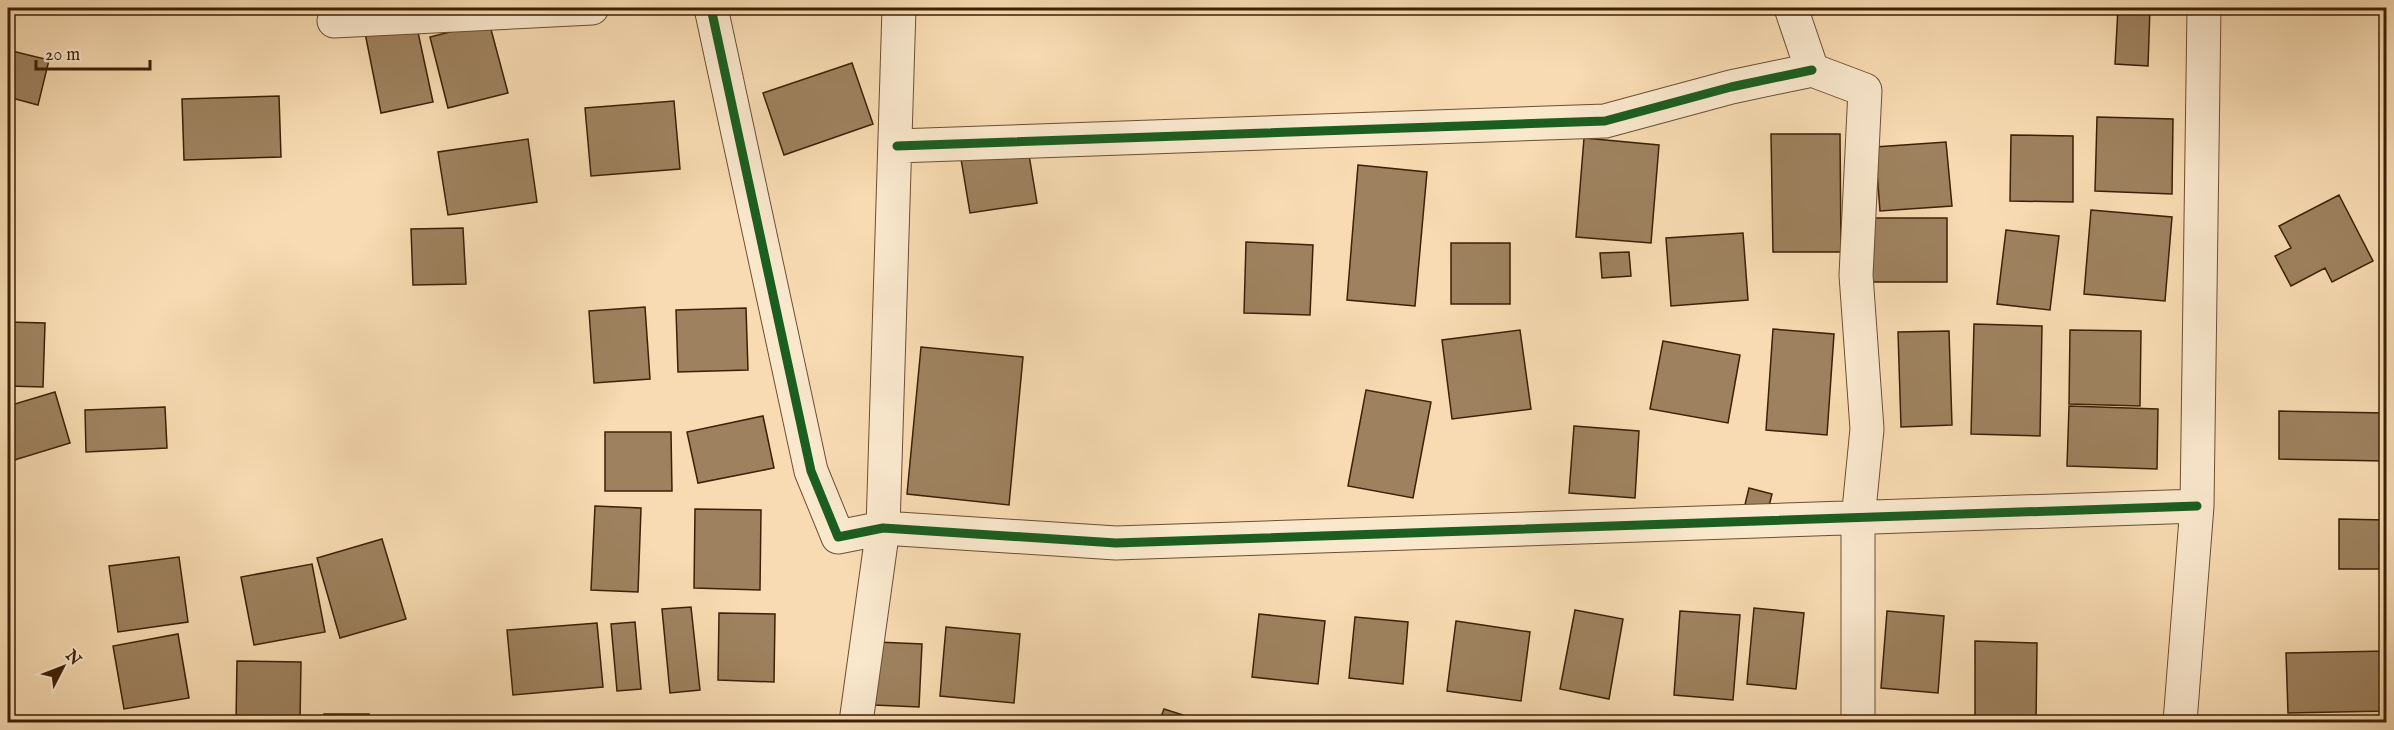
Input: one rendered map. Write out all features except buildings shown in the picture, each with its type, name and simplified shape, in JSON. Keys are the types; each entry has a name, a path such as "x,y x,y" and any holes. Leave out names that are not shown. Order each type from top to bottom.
{"street":[{"path":"333,21 592,8"},
{"path":"711,8 811,471 838,537 883,528 1116,543 1857,520 2197,506"},
{"path":"856,723 883,528 897,146 899,8"},
{"path":"1791,8 1812,70"},
{"path":"2180,723 2197,506 2204,8"},
{"path":"897,146 1605,121 1731,87 1812,70 1865,90 1856,275 1867,429 1857,520 1858,723"}],"cycle path":[{"path":"711,8 811,471 838,537 883,528 1116,543 2197,506"},
{"path":"897,146 1605,121 1731,87 1812,70"}]}
